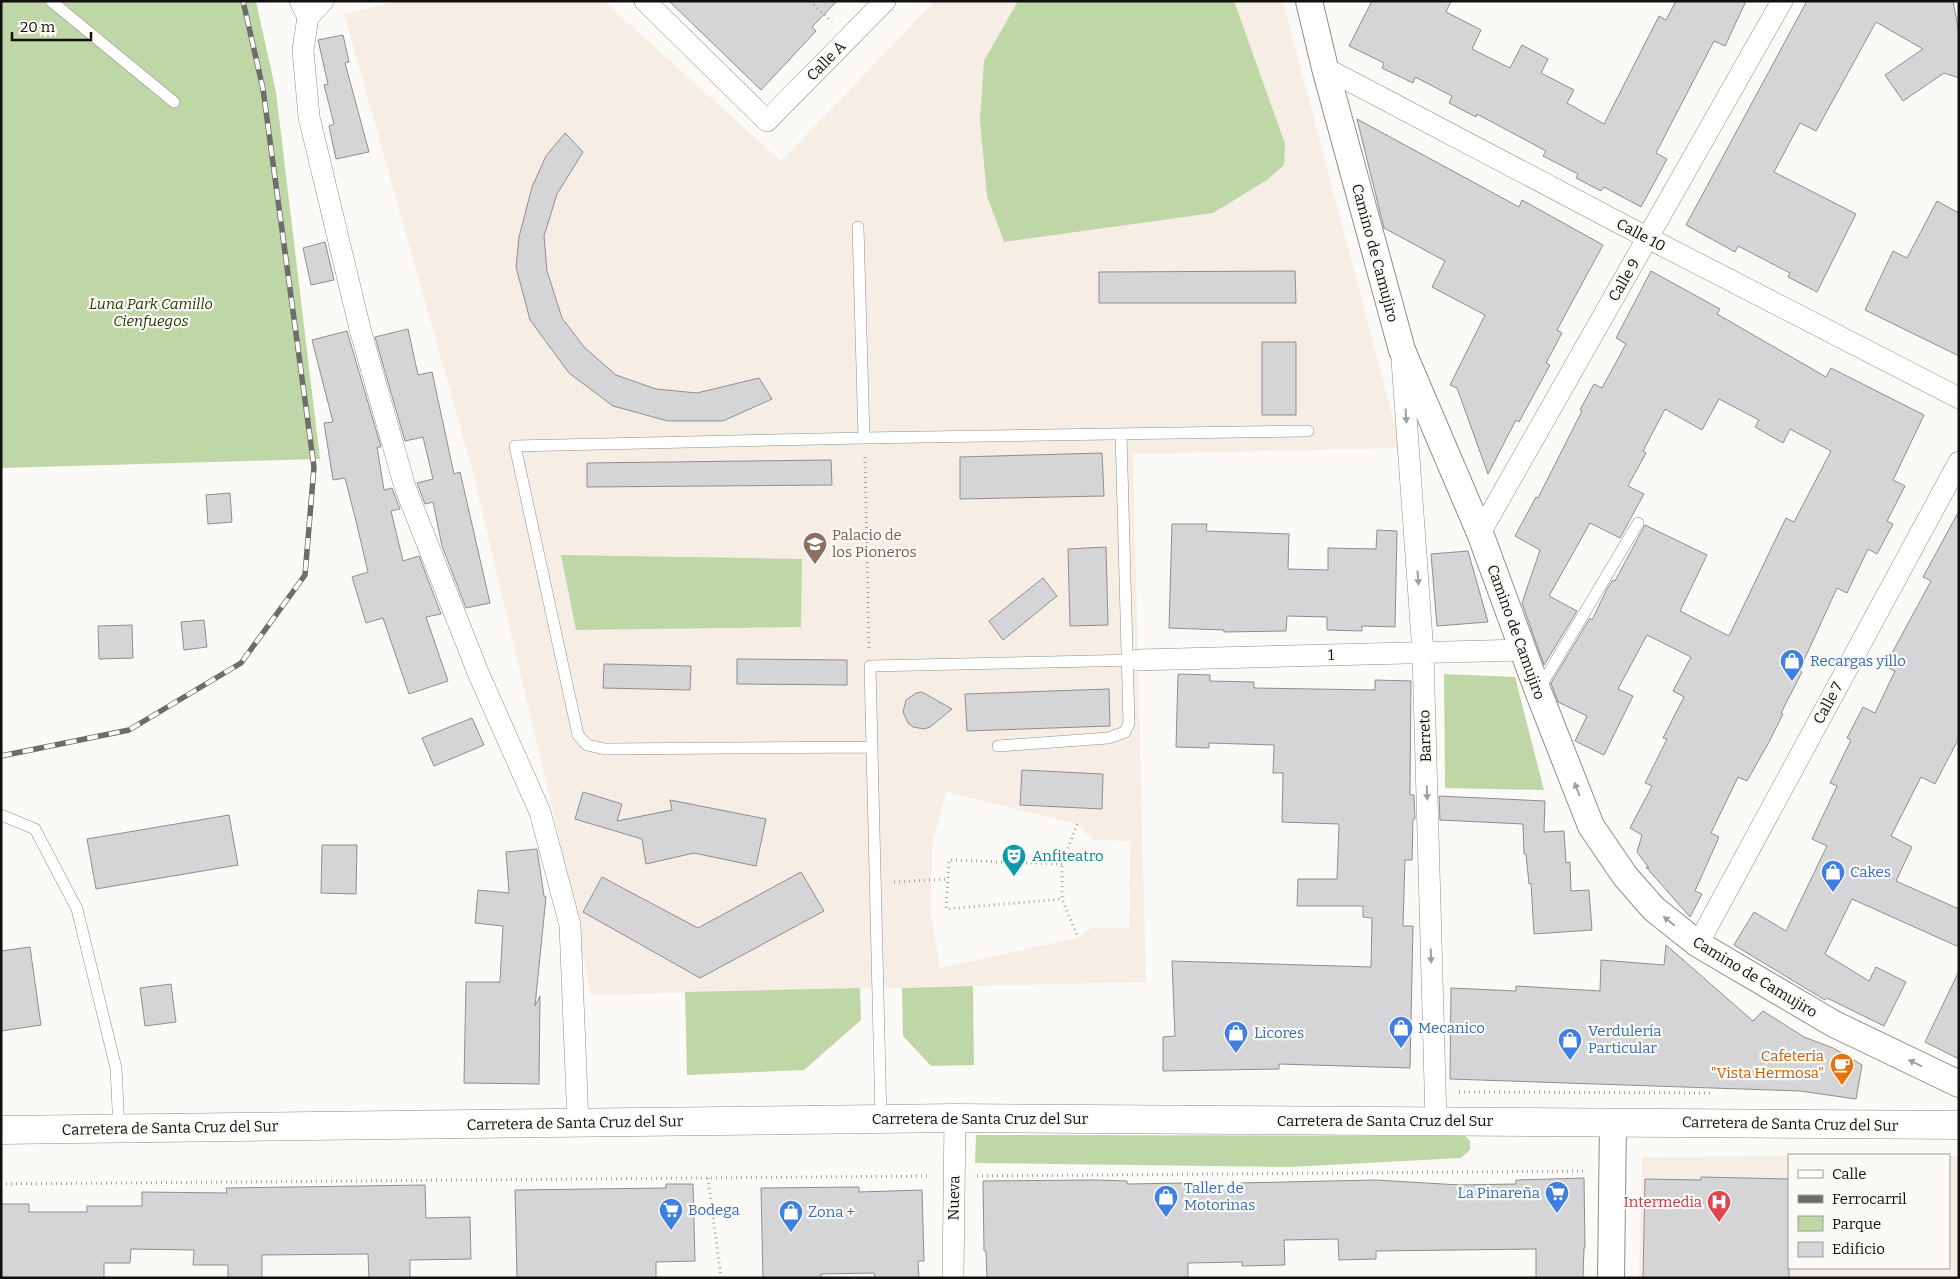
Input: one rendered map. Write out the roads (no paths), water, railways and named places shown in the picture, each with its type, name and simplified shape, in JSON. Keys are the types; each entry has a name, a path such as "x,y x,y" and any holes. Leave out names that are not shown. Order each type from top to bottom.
{"main road":[{"name":"Carretera de Santa Cruz del Sur","path":"1,1130 955,1118 1959,1125"}],"street":[{"path":"323,1 304,9 303,50 309,117 360,329 405,487 479,675 540,812 570,926 578,1123"},
{"name":"Calle A","path":"645,1 767,121 885,1"},
{"name":"Camino de Camujiro","path":"1309,1 1325,68 1402,350 1480,533 1538,691 1591,826 1625,876 1654,909 1698,944 1834,1024 1959,1084"},
{"name":"Calle 9","path":"1480,533 1782,1"},
{"name":"Calle 10","path":"1325,68 1648,238 1959,398"},
{"name":"Barreto","path":"1402,350 1423,653 1436,1122"},
{"name":"Calle 7","path":"1698,944 1959,462"},
{"name":"1","path":"1132,660 1523,650"},
{"name":"Nueva","path":"953,1278 955,1118"},
{"path":"1611,1278 1613,1122"}],"lane":[{"path":"51,1 174,102"},
{"path":"858,227 864,438"},
{"path":"872,747 605,749 587,745 578,735 514,446 1308,431"},
{"path":"998,746 1108,738 1125,732 1129,722 1132,660 1121,434"},
{"path":"1538,691 1638,523"},
{"path":"881,1119 870,666 1132,660"},
{"path":"1,815 35,829 77,909 116,1068 119,1129"}],"railway":[{"path":"1,756 129,730 241,663 305,575 314,467 263,89 243,1"}],"place":[{"name":"Palacio de los Pioneros","path":"815,565"},
{"name":"Recargas yillo","path":"1792,682"},
{"name":"Anfiteatro","path":"1014,877"},
{"name":"Cakes","path":"1833,893"},
{"name":"Mecanico","path":"1401,1049"},
{"name":"Licores","path":"1236,1054"},
{"name":"Verdulería Particular","path":"1570,1061"},
{"name":"Cafeteria \"Vista Hermosa\"","path":"1842,1086"},
{"name":"La Pinareña","path":"1557,1214"},
{"name":"Taller de Motorinas","path":"1166,1218"},
{"name":"Intermedia","path":"1719,1223"},
{"name":"Bodega","path":"671,1231"},
{"name":"Zona +","path":"791,1233"}],"park label":[{"name":"Luna Park Camillo Cienfuegos","path":"151,312"}]}
